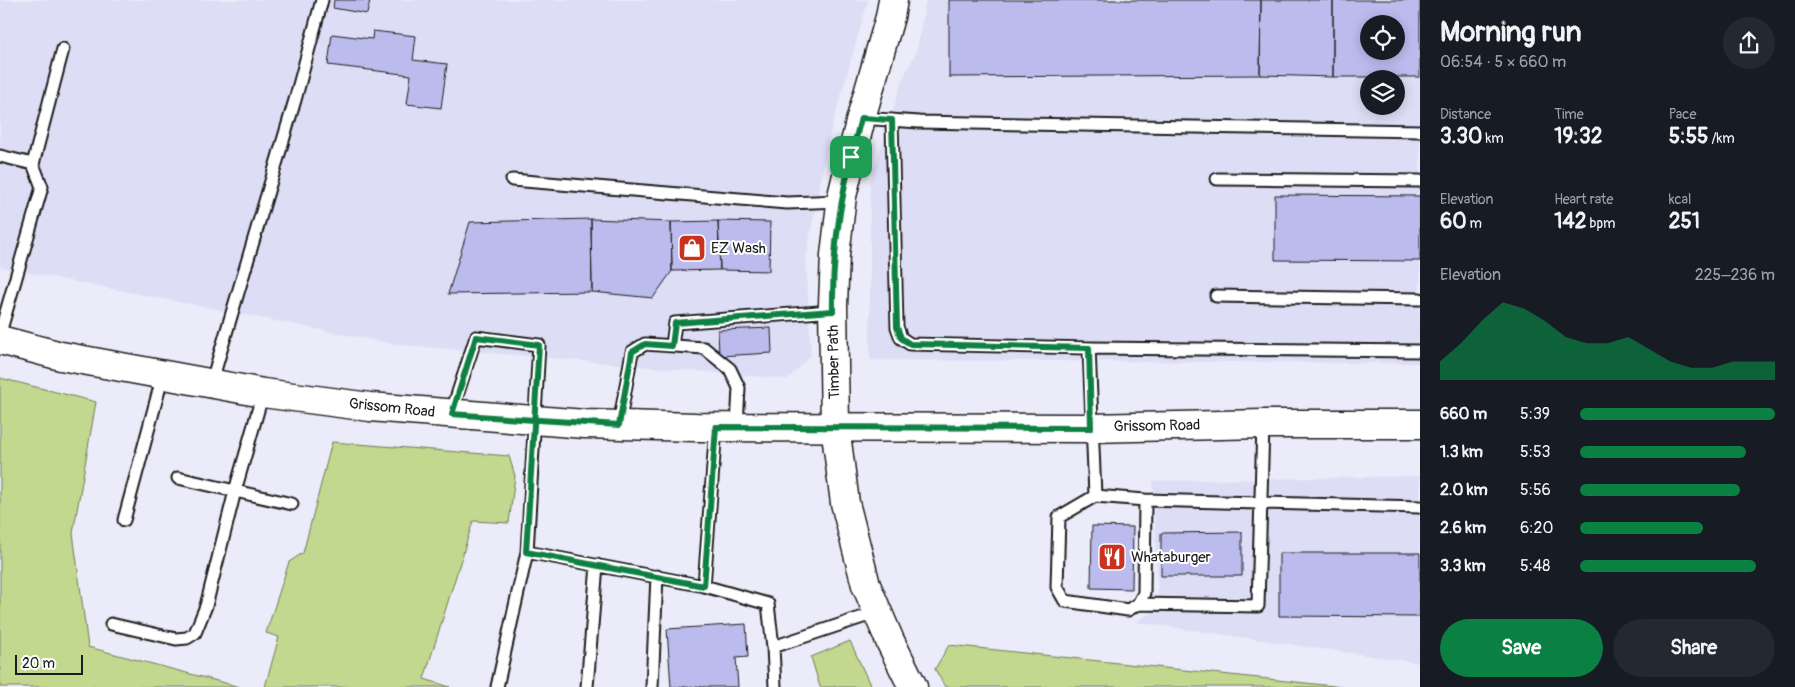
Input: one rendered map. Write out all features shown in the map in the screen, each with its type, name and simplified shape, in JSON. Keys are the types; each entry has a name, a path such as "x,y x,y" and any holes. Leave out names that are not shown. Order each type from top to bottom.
{"main road":[{"name":"Timber Path","path":"893,0 841,201 835,255 833,311 835,426 845,503 866,585 890,641 913,687"},
{"name":"Grissom Road","path":"0,340 61,356 264,392 370,407 534,420 619,425 726,427 1091,428 1263,424 1420,424"}],"lane":[{"path":"211,384 296,100 322,0"},
{"path":"0,333 42,186 33,164 64,49"},
{"path":"861,118 920,122 1420,131"},
{"path":"892,120 897,327 901,338 910,344 1089,348 1420,351"},
{"path":"0,156 33,164"},
{"path":"1217,179 1420,181"},
{"path":"512,180 787,203 841,201"},
{"path":"1216,296 1420,298"},
{"path":"672,346 675,323 833,311"},
{"path":"452,414 476,337 539,345 526,552 498,687"},
{"path":"619,425 632,352 645,344 704,348 730,369 739,388 726,427 704,586"},
{"path":"1089,348 1095,496"},
{"path":"124,520 163,375"},
{"path":"111,624 176,639 187,638 195,633 206,606 235,491 264,392"},
{"path":"1138,604 1258,606 1263,424"},
{"path":"178,478 292,504"},
{"path":"1145,500 1144,593 1138,604 1128,610 1065,601 1057,587 1060,517 1095,496 1145,500 1420,506"},
{"path":"526,552 704,586 768,604 775,687"},
{"path":"588,687 597,565"},
{"path":"652,687 657,576"},
{"path":"773,647 878,612"}],"shaded area":[{"path":"0,0 868,0 828,141 806,258 811,355 788,379 393,344 0,267"},
{"path":"926,0 1420,0 1420,363 870,360 870,181 903,78 916,53"},
{"path":"1420,476 1420,663 1136,622 1152,612 1158,597 1153,481"}],"green space":[{"path":"0,378 96,402 73,533 88,647 240,687 0,687"},
{"path":"332,442 509,456 515,476 509,523 473,521 424,679 450,687 265,687 279,637 266,633 289,562 303,553"},
{"path":"850,641 871,687 820,687 811,657"},
{"path":"949,645 1343,687 945,687 935,669"}],"building":[{"path":"334,0 370,0 367,14 333,8"},
{"path":"949,0 1261,0 1260,75 949,77"},
{"path":"1261,0 1333,0 1333,77 1260,75"},
{"path":"1333,0 1420,0 1420,77 1405,77 1405,70 1360,70 1360,77 1333,77"},
{"path":"373,31 416,36 413,60 447,64 441,108 407,104 411,75 328,65 332,34 372,39"},
{"path":"1275,195 1420,196 1420,261 1275,260"},
{"path":"591,219 671,222 672,271 653,298 592,292"},
{"path":"591,219 592,292 448,294 470,222"},
{"path":"718,221 720,270 672,271 671,222"},
{"path":"718,221 770,222 769,271 720,270"},
{"path":"771,328 772,353 719,356 718,330"},
{"name":"Whataburger","path":"1092,526 1133,527 1132,589 1091,588"},
{"path":"1242,532 1242,576 1161,576 1161,533"},
{"path":"1279,553 1420,553 1420,617 1279,616"},
{"path":"746,624 748,657 736,658 738,687 671,687 667,629"}],"place":[{"name":"EZ Wash","path":"692,248"},
{"name":"Whataburger","path":"1112,557"}],"route":[{"path":"851,157 842,196 835,255 833,311 675,323 672,346 645,344 632,352 619,425 585,424 539,420 534,420 452,414 476,337 539,345 534,420 526,552 704,586 716,427 1091,428 1089,348 910,344 901,338 897,327 892,120 861,118 851,157"}]}
